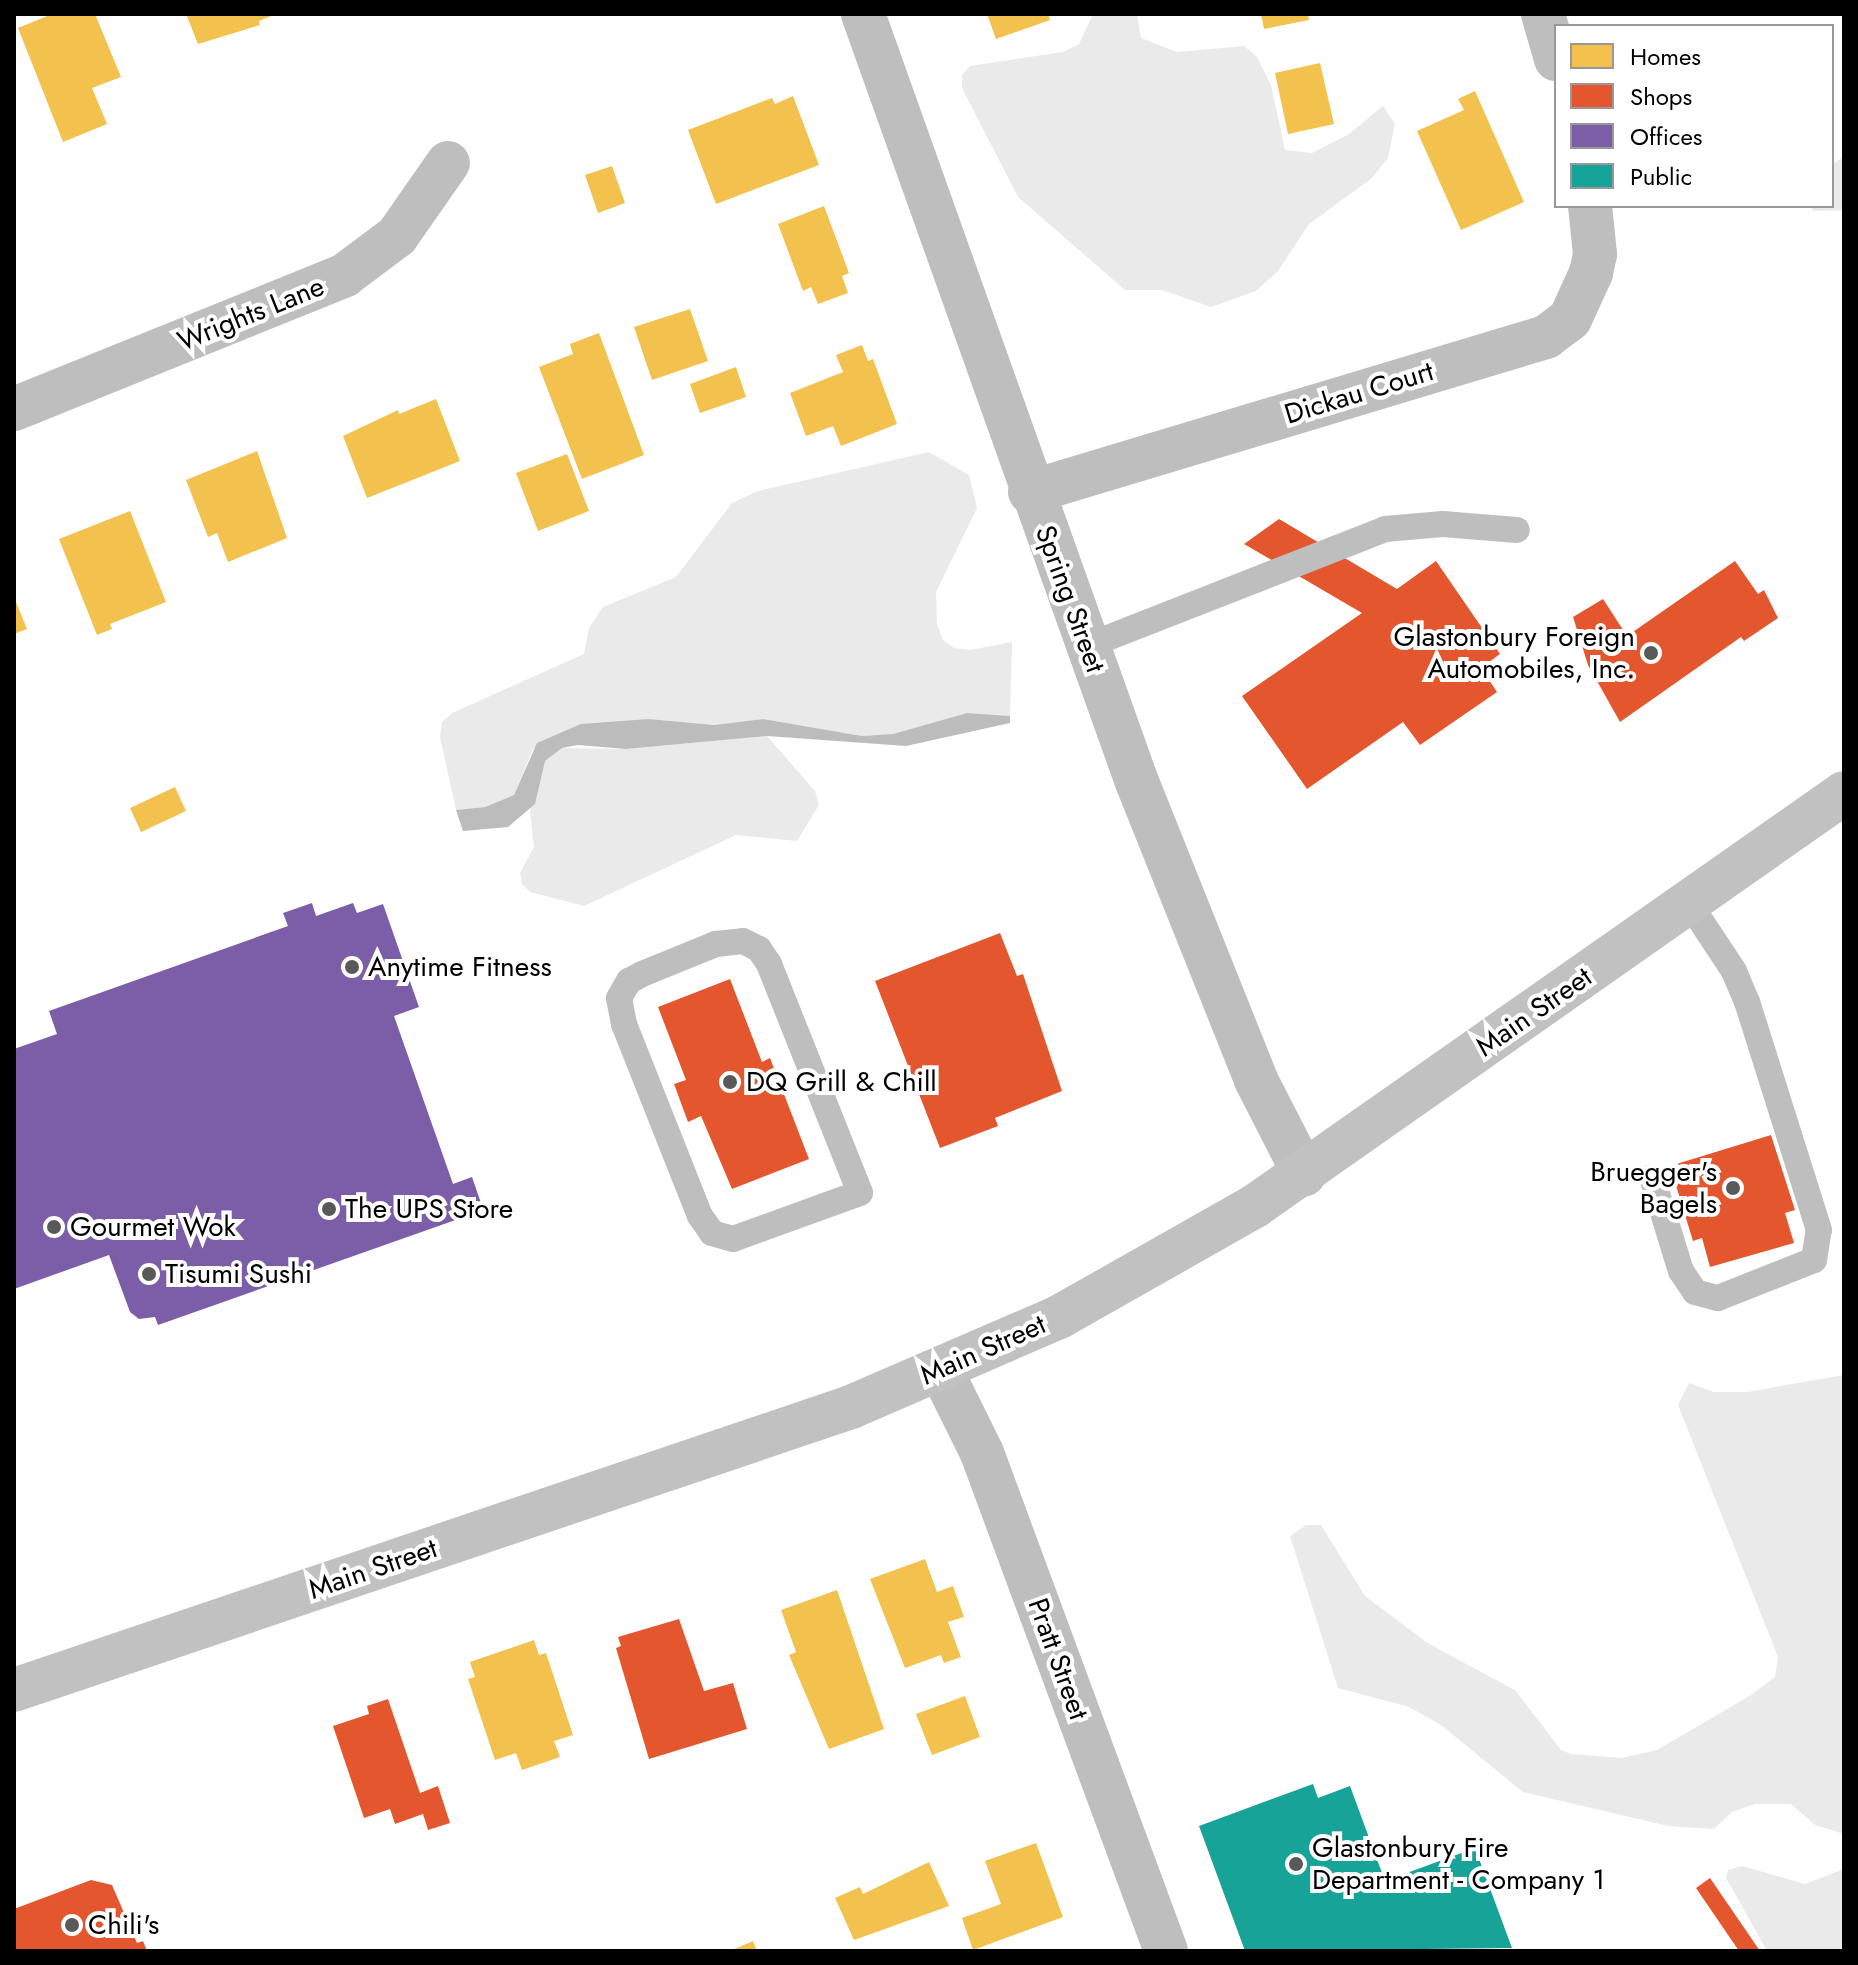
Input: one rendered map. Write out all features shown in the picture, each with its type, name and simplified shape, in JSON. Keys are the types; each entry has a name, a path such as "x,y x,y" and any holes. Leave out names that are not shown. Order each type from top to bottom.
{"main road":[{"name":"Main Street","path":"14,1690 824,1416 941,1370 1158,1264 1304,1174 1844,793"}],"street":[{"name":"Spring Street","path":"863,14 1087,646 1256,1080 1304,1174"},
{"path":"1543,14 1554,52"},
{"name":"Wrights Lane","path":"14,409 345,275 407,225 448,163"},
{"name":"Dickau Court","path":"1030,492 1546,337 1570,319 1591,273 1595,254 1590,208"},
{"name":"Pratt Street","path":"941,1370 982,1453 1166,1951"}],"lane":[{"path":"1087,646 1385,529 1443,524 1517,530"},
{"path":"1652,1177 1681,1271 1695,1292 1718,1298 1814,1260 1819,1230 1747,1002 1734,971 1689,903"},
{"path":"743,941 759,949 860,1193 753,1235 723,1239 712,1233 700,1216 624,1024 619,998 629,981 716,944 743,941"}],"shaded area":[{"path":"1093,14 1137,14 1141,38 1177,52 1244,46 1257,57 1271,85 1285,150 1312,153 1349,134 1383,106 1395,124 1388,158 1371,179 1309,224 1278,271 1256,291 1211,307 1162,290 1125,290 1018,197 962,88 962,75 970,66 1063,52 1079,44"},
{"path":"1844,157 1844,210 1814,211 1811,208 1834,208 1834,163"},
{"path":"929,452 969,475 977,508 936,592 937,624 943,640 954,648 970,650 1012,642 1010,716 967,713 893,734 862,736 763,719 714,725 649,719 533,749 514,795 485,807 456,810 440,737 442,722 452,713 584,654 589,628 603,607 676,577 732,503 758,491"},
{"path":"967,713 1010,716 1010,723 906,746 767,736 626,749 578,745 562,748 545,761 535,804 508,827 463,831 456,810 485,807 514,795 537,743 581,724 649,719 714,725 763,719 862,736 893,734"},
{"path":"767,736 815,791 819,805 797,841 736,835 584,906 530,892 522,884 520,873 534,847 530,811 540,773 545,761 562,748 626,749"},
{"path":"1844,1375 1844,1834 1815,1825 1791,1804 1755,1804 1732,1812 1714,1829 1668,1826 1523,1792 1441,1725 1409,1707 1338,1688 1290,1536 1306,1525 1321,1525 1365,1596 1429,1644 1515,1690 1561,1750 1571,1754 1622,1758 1657,1750 1751,1695 1775,1677 1778,1657 1678,1405 1689,1383 1714,1392 1747,1392"},
{"path":"1742,1866 1805,1884 1844,1869 1844,1951 1767,1951 1726,1878 1728,1870"}],"building: Homes":[{"path":"52,14 95,14 121,77 92,88 107,124 63,142 18,28"},
{"path":"186,14 276,14 259,21 260,25 198,44"},
{"path":"987,14 1048,14 1050,20 996,39"},
{"path":"1261,14 1308,14 1309,20 1264,29"},
{"path":"1320,63 1334,124 1288,134 1275,73"},
{"path":"1475,91 1524,202 1461,230 1417,131 1464,110 1458,99"},
{"path":"793,96 819,165 716,204 688,130 772,98 775,104"},
{"path":"612,166 625,203 598,213 585,175"},
{"path":"824,206 849,273 842,276 848,293 818,304 811,287 803,291 778,224"},
{"path":"690,309 708,361 652,380 634,327"},
{"path":"599,333 644,455 582,479 539,367 573,354 570,344"},
{"path":"862,345 868,361 873,359 897,424 841,446 833,426 806,436 790,393 843,372 836,355"},
{"path":"736,367 746,397 700,413 690,384"},
{"path":"436,399 460,461 367,498 343,436 398,410 399,414"},
{"path":"257,451 287,538 228,562 217,533 208,537 186,480"},
{"path":"567,454 589,511 538,531 516,473"},
{"path":"130,511 166,602 110,624 112,629 97,635 59,539"},
{"path":"14,597 27,629 14,634"},
{"path":"175,787 186,811 141,832 130,808"},
{"path":"925,1559 937,1592 953,1586 964,1617 948,1622 961,1657 944,1663 941,1655 905,1668 870,1579"},
{"path":"837,1590 884,1729 829,1749 789,1655 796,1652 781,1610"},
{"path":"534,1640 539,1655 546,1653 573,1735 554,1741 560,1757 522,1770 516,1753 495,1760 468,1679 475,1677 470,1662"},
{"path":"965,1696 980,1737 932,1755 916,1714"},
{"path":"1036,1843 1063,1917 973,1950 962,1918 1001,1904 985,1861"},
{"path":"929,1862 949,1906 854,1940 835,1898 860,1887 863,1894"},
{"path":"753,1941 757,1951 730,1951"}],"building: Shops":[{"path":"1279,519 1397,589 1436,561 1500,654 1481,668 1497,692 1420,745 1403,722 1307,789 1242,696 1362,613 1244,544"},
{"name":"Glastonbury Foreign Automobiles, Inc.","path":"1735,561 1758,594 1764,590 1778,618 1744,641 1741,637 1620,722 1588,665 1573,617 1603,599 1627,636"},
{"path":"1000,933 1017,976 1023,974 1062,1091 995,1118 998,1126 940,1148 875,981"},
{"name":"DQ Grill & Chill","path":"730,979 762,1062 770,1058 809,1159 732,1189 701,1116 688,1122 674,1084 686,1080 658,1007"},
{"name":"Bruegger's Bagels","path":"1771,1135 1795,1210 1785,1213 1794,1243 1710,1267 1702,1238 1693,1241 1670,1166"},
{"path":"679,1619 704,1691 733,1683 747,1729 649,1759 616,1648 621,1646 618,1637"},
{"path":"388,1699 420,1793 438,1786 450,1823 428,1830 423,1814 395,1824 390,1809 364,1818 333,1726 369,1714 367,1706"},
{"path":"1710,1878 1760,1951 1739,1951 1696,1888"},
{"name":"Chili's","path":"91,1880 112,1885 137,1943 143,1941 147,1951 14,1951 14,1909"}],"building: Offices":[{"path":"312,903 316,916 353,903 357,913 383,904 419,1007 394,1016 453,1184 472,1177 481,1203 462,1210 464,1217 158,1325 155,1317 139,1319 130,1312 109,1255 14,1289 14,1049 57,1034 49,1011 288,926 283,913"}],"building: Public":[{"name":"Glastonbury Fire Department - Company 1","path":"1313,1784 1318,1798 1350,1786 1385,1881 1475,1848 1512,1948 1245,1951 1199,1826"}],"place":[{"name":"Glastonbury Foreign Automobiles, Inc.","path":"1651,653"},
{"name":"Anytime Fitness","path":"352,967"},
{"name":"DQ Grill & Chill","path":"730,1082"},
{"name":"Bruegger's Bagels","path":"1733,1188"},
{"name":"The UPS Store","path":"329,1209"},
{"name":"Gourmet Wok","path":"54,1227"},
{"name":"Tisumi Sushi","path":"149,1274"},
{"name":"Glastonbury Fire Department - Company 1","path":"1296,1864"},
{"name":"Chili's","path":"72,1925"}]}
